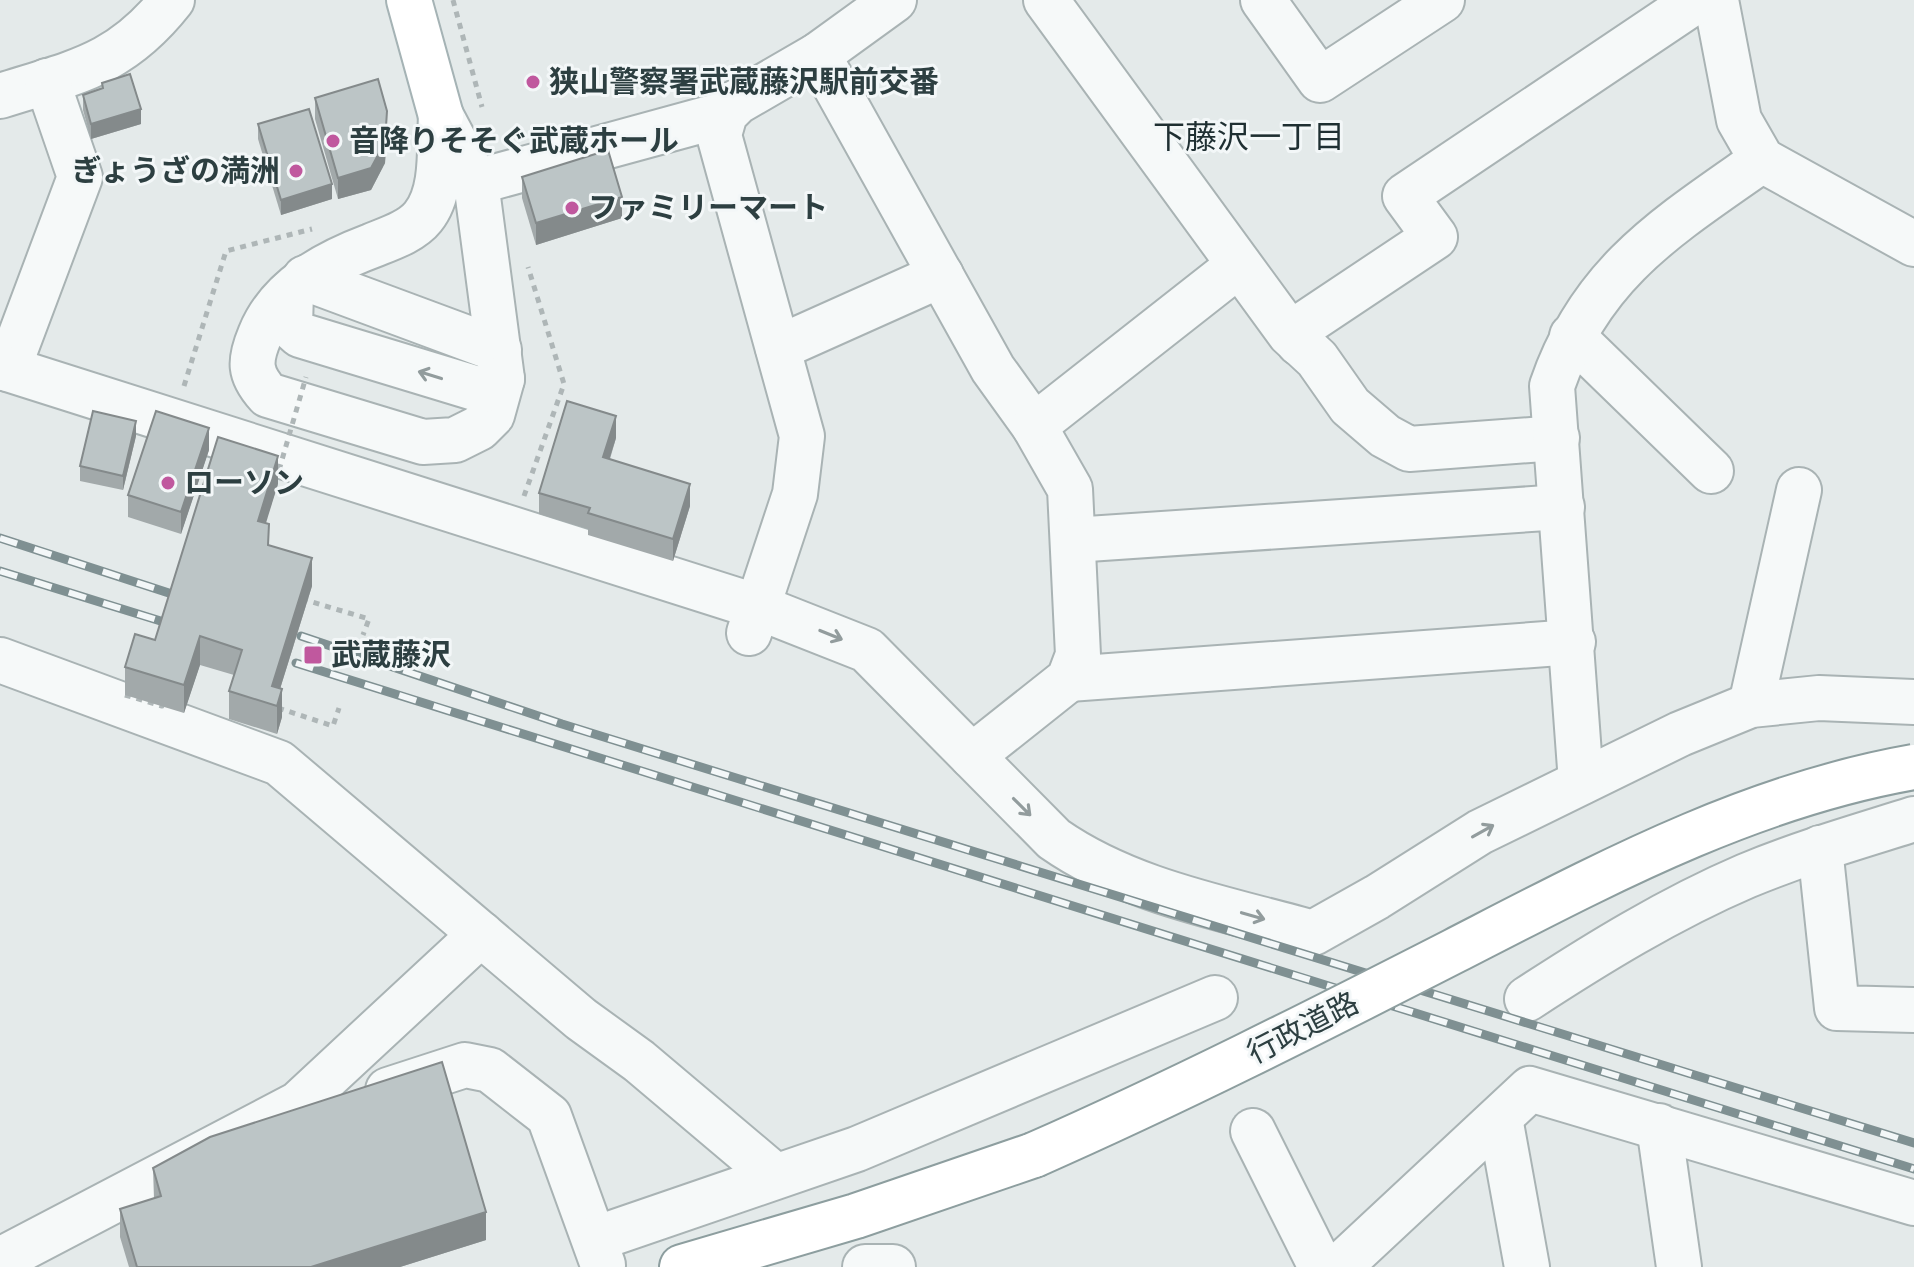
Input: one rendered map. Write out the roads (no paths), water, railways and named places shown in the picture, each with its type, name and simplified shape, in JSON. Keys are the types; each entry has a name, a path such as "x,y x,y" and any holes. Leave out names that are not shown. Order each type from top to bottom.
{"main road":[{"path":"409,0 441,116"},
{"name":"行政道路","path":"682,1267 856,1216 1034,1155 1202,1079 1606,873 1725,819 1812,790 1914,767"}],"street":[{"path":"0,96 92,68 121,52 172,0"},
{"path":"753,620 800,467 802,436 719,135 725,114 737,102 818,55 894,0"},
{"path":"1046,0 1239,265 1299,343 1317,359 1350,406 1385,436 1409,449 1557,438"},
{"path":"1263,0 1320,80 1442,0"},
{"path":"1299,343 1306,323 1435,237 1405,196 1697,0"},
{"path":"1716,0 1739,120 1762,160 1914,244"},
{"path":"818,55 993,369 1034,426 1070,489 1078,655 1069,679 972,756"},
{"path":"47,81 80,177 4,368 753,620 867,650 1054,839 1089,863 1138,883 1313,933 1480,832 1581,782 1751,705 1819,698 1914,702"},
{"path":"476,182 725,114"},
{"path":"441,116 476,182 501,365 492,415 479,428 455,440 423,442 268,395 253,378 251,357 264,326 298,285 340,258 400,234 422,218 435,199 441,116"},
{"path":"1581,782 1552,386 1572,336 1598,296 1651,239 1762,160"},
{"path":"1034,426 1239,265"},
{"path":"778,348 941,275"},
{"path":"298,285 290,326 300,335 481,390 490,389 501,365"},
{"path":"1572,336 1711,471"},
{"path":"1751,705 1799,490"},
{"path":"1073,540 1562,507"},
{"path":"1069,679 1573,642"},
{"path":"0,660 279,763 774,1175"},
{"path":"1527,999 1598,953 1744,877 1820,848 1914,819"},
{"path":"1820,848 1837,1008 1914,1010"},
{"path":"0,1260 298,1104 481,934"},
{"path":"298,1104 344,1105 465,1065 490,1070 549,1116 599,1253 774,1175 857,1149 1215,998"},
{"path":"1339,1267 1530,1089 1914,1203"},
{"path":"1500,1118 1527,1267"},
{"path":"1659,1126 1679,1267"},
{"path":"1253,1131 1321,1267"},
{"path":"865,1267 893,1267"}],"railway":[{"path":"0,538 175,595"},
{"path":"0,571 167,623"},
{"path":"301,636 562,724 1914,1143"},
{"path":"296,663 1914,1169"}],"place":[{"name":"狭山警察署武蔵藤沢駅前交番","path":"533,82"},
{"name":"音降りそそぐ武蔵ホール","path":"333,141"},
{"name":"ぎょうざの満洲","path":"296,171"},
{"name":"ファミリーマート","path":"572,208"},
{"name":"ローソン","path":"168,483"},
{"name":"武蔵藤沢","path":"313,655"}],"district":[{"name":"下藤沢一丁目","path":"1249,137"}]}
